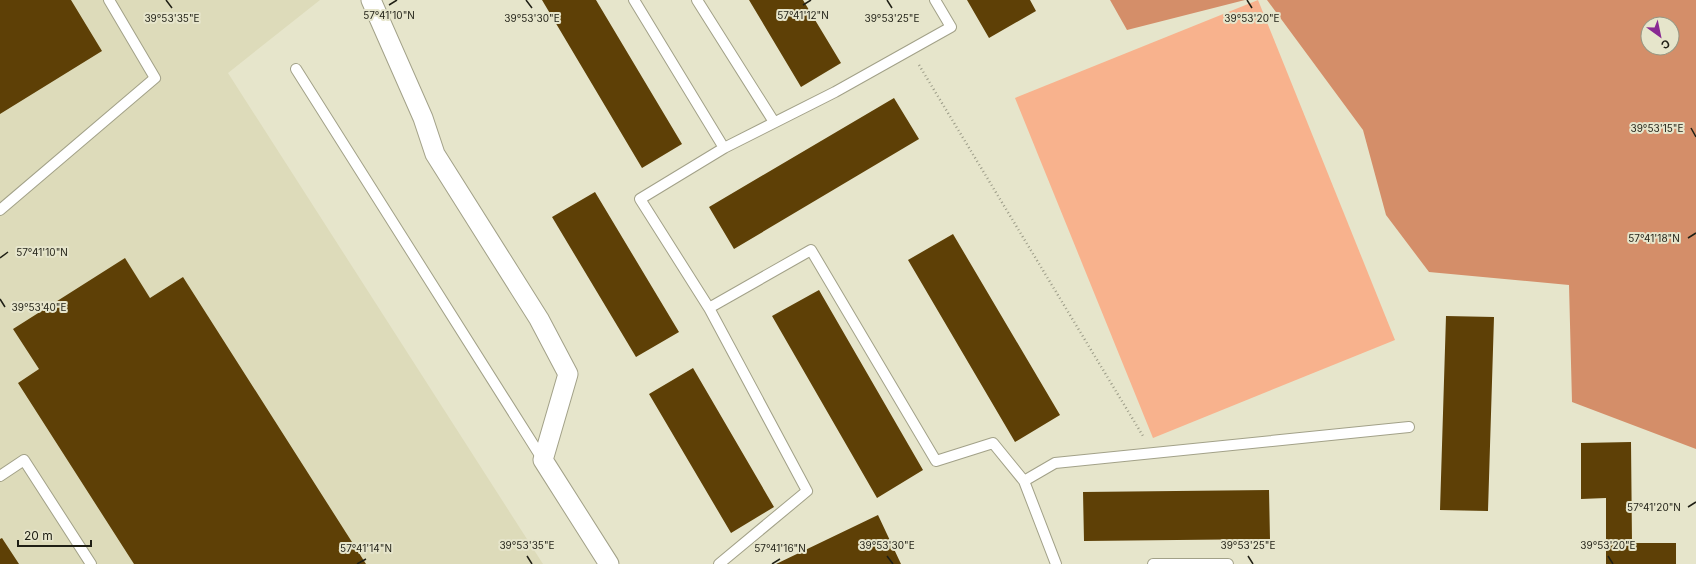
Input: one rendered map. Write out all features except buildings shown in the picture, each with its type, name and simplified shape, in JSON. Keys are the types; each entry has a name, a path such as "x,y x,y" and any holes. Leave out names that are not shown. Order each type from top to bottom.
{"street":[{"path":"371,0 423,118 434,154 539,319 568,374 543,460 609,564"}],"lane":[{"path":"0,210 155,78 109,0"},
{"path":"634,0 724,148"},
{"path":"698,0 774,122"},
{"path":"719,564 807,490 709,308 640,199 724,148 835,92 951,27 935,0"},
{"path":"296,69 543,460"},
{"path":"709,308 811,250 936,461 993,443 1024,481 1056,564"},
{"path":"1024,481 1055,463 1409,427"},
{"path":"0,476 24,460 91,564"},
{"path":"1153,564 1228,564"}],"path":[{"path":"910,50 1153,453"}],"shaded area":[{"path":"0,0 320,0 228,73 543,564 0,564"},
{"path":"1110,0 1245,0 1127,30"},
{"path":"1258,0 1395,340 1153,438 1015,98"},
{"path":"1267,0 1696,0 1696,449 1572,402 1569,285 1429,272 1386,215 1363,130"}]}
